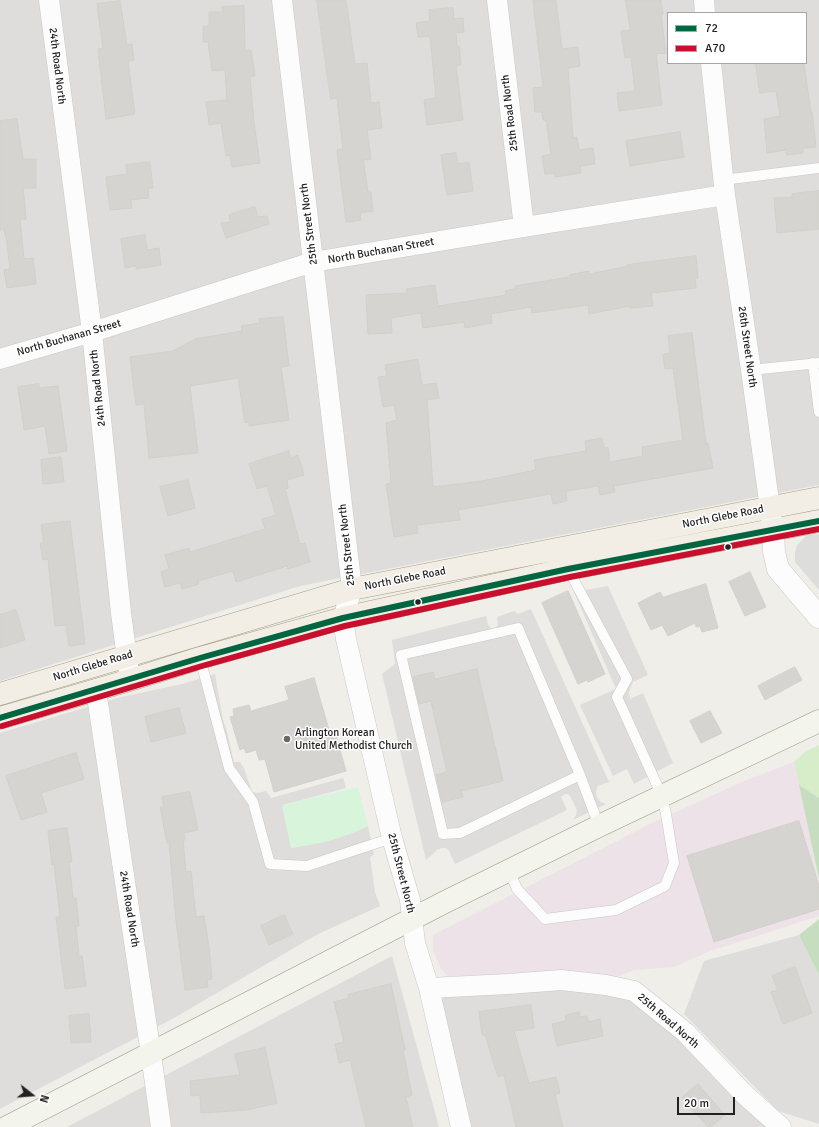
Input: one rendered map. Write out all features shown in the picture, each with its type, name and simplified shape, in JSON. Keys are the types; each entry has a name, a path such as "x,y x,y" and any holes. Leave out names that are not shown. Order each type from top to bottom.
{"main road":[{"name":"North Glebe Road","path":"0,694 352,589 819,498"},
{"name":"North Glebe Road","path":"0,718 200,658 343,618 568,568 819,521"},
{"path":"14,1125 261,996 509,870 819,721"}],"street":[{"name":"24th Road North","path":"49,0 92,332 120,614 130,680"},
{"name":"25th Street North","path":"282,0 352,589 343,618 349,651 392,838 410,900 415,944 429,988 461,1127"},
{"name":"25th Road North","path":"496,0 524,227"},
{"path":"704,0 705,12"},
{"name":"26th Street North","path":"710,64 724,188 770,508 774,552 778,569 819,617"},
{"name":"North Buchanan Street","path":"0,359 92,332 313,262 524,227 724,188"},
{"name":"24th Road North","path":"96,690 161,1127"},
{"name":"25th Road North","path":"429,988 560,980 606,985 634,991 685,1032 745,1095 781,1127"}],"lane":[{"path":"724,188 819,168"},
{"path":"751,370 816,363 819,412"},
{"path":"509,870 517,889 545,919 616,910 665,886 674,863 662,796 617,697 627,679 568,568"},
{"path":"580,775 460,833 443,834 401,655 518,628 580,775 599,826"},
{"path":"200,658 230,768 253,802 270,864 307,866 392,838"}],"shaded area":[{"path":"0,0 819,0 819,485 300,586 0,681"},
{"path":"819,534 819,590 795,562 795,553 797,545 807,535"},
{"path":"608,586 648,675 633,682 629,692 630,699 643,693 673,763 634,784 627,769 613,776 580,705 616,689 574,592"},
{"path":"531,609 609,782 598,786 596,792 597,798 606,804 573,820 577,810 570,796 565,794 561,797 567,810 455,864 446,848 437,850 426,860 382,674 395,664 392,640 486,616 488,625 492,629 495,629 498,625 497,617 514,611 518,614"},
{"path":"215,674 223,720 234,762 240,762 244,768 252,792 257,793 266,791 271,798 343,778 346,788 283,805 291,848 368,826 374,855 370,857 375,892 380,906 318,934 174,1018 0,1109 0,733 121,697 182,684"},
{"path":"794,762 819,879 819,916 710,951 674,967 634,970 617,977 584,974 448,976 441,969 433,950 433,935 654,822 742,782"},
{"path":"799,935 819,975 819,1124 778,1111 684,1014 704,961"},
{"path":"392,956 439,1127 67,1127"},
{"path":"545,989 603,991 628,998 656,1014 766,1127 471,1127 440,1004 442,999 448,995"}],"green space":[{"path":"819,745 819,798 799,785 794,762 805,752"},
{"path":"799,785 819,798 819,879"},
{"path":"358,787 368,826 359,831 330,840 291,848 282,805"},
{"path":"819,919 819,975 799,935"}],"building":[{"path":"317,0 346,0 355,64 367,63 371,103 379,102 382,128 367,130 371,159 363,160 368,192 371,192 373,211 360,213 361,220 346,222 337,150 343,149 337,98 331,99"},
{"path":"556,0 562,49 578,47 580,66 568,68 573,138 577,137 579,150 593,148 595,164 580,166 581,173 555,177 555,173 545,174 542,156 551,154 546,120 543,120 542,112 535,112 533,88 543,87 533,1"},
{"path":"626,0 661,0 663,14 661,15 666,53 656,54 662,105 619,111 617,93 635,91 631,57 625,58 621,31 630,30"},
{"path":"120,1 127,45 132,44 134,60 128,61 135,114 106,119 98,49 103,48 97,4"},
{"path":"244,6 245,50 251,50 255,76 250,77 254,123 260,163 232,167 230,155 226,156 221,123 209,125 206,102 227,100 225,70 212,71 208,42 203,42 203,26 209,26 209,12 223,12 222,7"},
{"path":"453,8 454,19 463,18 464,32 456,33 461,65 456,65 463,120 427,125 424,100 436,98 430,36 418,37 416,23 430,21 429,10"},
{"path":"756,64 804,64 816,147 803,148 803,153 787,155 786,150 767,153 764,119 780,116 776,91 760,93"},
{"path":"17,119 23,159 36,159 36,188 23,188 26,219 20,219 24,259 33,258 36,284 7,288 4,270 10,269 6,236 4,229 0,230 0,121"},
{"path":"680,132 684,157 630,166 626,141"},
{"path":"456,153 458,164 469,162 473,191 447,195 441,155"},
{"path":"150,162 153,188 148,188 149,198 131,200 132,208 110,210 106,177 127,174 126,165"},
{"path":"819,191 819,229 777,233 774,198 792,197 792,194"},
{"path":"255,207 258,217 267,216 269,224 226,238 221,223 230,222 229,215"},
{"path":"145,235 147,250 159,248 161,265 136,269 136,266 125,268 121,239"},
{"path":"696,256 698,278 695,279 696,288 651,293 653,306 630,308 630,306 589,314 588,305 532,313 531,307 491,314 492,323 465,328 464,322 423,328 421,313 391,318 392,333 368,334 366,295 407,293 406,289 435,285 438,306 506,295 505,291 515,289 515,286 570,277 569,275 589,271 590,274 628,265"},
{"path":"283,317 289,366 281,367 289,420 249,426 249,422 245,423 238,378 190,386 198,453 149,458 144,404 136,405 130,357 173,351 195,339 242,331 241,326 260,323 259,319"},
{"path":"692,333 706,444 708,443 713,468 614,486 615,492 600,495 598,486 566,491 567,501 553,504 551,494 458,510 460,520 417,525 418,533 394,537 386,484 391,483 386,423 397,420 394,405 383,407 378,377 387,376 385,365 418,359 422,385 436,383 439,398 427,400 433,487 482,481 536,470 534,460 586,451 585,441 602,438 604,448 608,447 610,462 643,456 642,447 683,440 673,368 665,369 663,354 670,353 668,336"},
{"path":"39,384 39,388 58,386 67,451 49,454 45,426 24,430 18,387"},
{"path":"289,451 290,458 298,455 304,475 287,480 288,488 285,489 300,544 305,543 310,562 288,569 287,566 236,582 233,571 198,581 199,584 182,589 180,583 165,587 161,572 169,569 165,555 189,548 190,552 265,529 262,519 276,515 267,486 257,489 249,464"},
{"path":"61,457 64,482 43,484 41,460"},
{"path":"188,480 195,508 168,516 160,487"},
{"path":"70,521 85,644 69,646 66,625 55,626 48,559 43,560 40,543 44,543 41,525"},
{"path":"750,572 766,607 745,616 729,582"},
{"path":"706,584 718,628 702,632 700,626 696,627 695,623 668,636 662,625 651,630 638,603 660,592 663,597"},
{"path":"568,591 605,674 588,682 587,680 578,684 542,603"},
{"path":"16,610 25,640 0,648 0,615"},
{"path":"795,667 802,680 765,700 758,686"},
{"path":"477,669 503,781 461,791 463,797 442,802 436,775 447,772 431,701 419,704 413,677 433,672 435,679"},
{"name":"Arlington Korean United Methodist Church","path":"314,678 329,730 334,729 346,771 274,792 265,759 259,760 256,750 246,753 244,748 240,750 230,717 234,716 233,709 249,705 251,711 289,700 285,687"},
{"path":"179,708 186,733 151,742 145,717"},
{"path":"710,711 722,733 701,743 690,721"},
{"path":"76,753 84,779 41,793 47,812 21,820 6,776"},
{"path":"190,792 198,830 184,833 185,840 183,840 186,872 191,871 196,917 204,916 212,979 207,980 208,987 185,990 176,920 169,843 167,843 160,807 164,807 162,797"},
{"path":"799,821 819,886 819,909 714,942 687,856"},
{"path":"67,828 72,862 69,862 73,898 76,898 79,926 76,927 79,956 82,956 86,986 65,989 56,917 60,917 54,864 52,865 48,831"},
{"path":"284,915 293,934 269,945 261,926"},
{"path":"795,967 812,1013 783,1024 771,992 778,990 772,976"},
{"path":"391,984 405,1050 403,1050 412,1095 406,1097 413,1127 366,1127 350,1060 339,1063 335,1044 344,1042 334,1002 349,998 348,995"},
{"path":"531,1005 534,1028 514,1031 529,1083 556,1077 560,1093 555,1094 563,1127 516,1127 504,1075 498,1077 485,1035 482,1035 479,1012"},
{"path":"579,1012 580,1017 587,1016 588,1022 600,1019 603,1036 557,1046 552,1024 566,1021 565,1016"},
{"path":"89,1014 91,1042 71,1043 69,1016"},
{"path":"265,1048 277,1103 247,1110 201,1113 200,1095 191,1096 190,1081 240,1075 235,1054"},
{"path":"698,1084 725,1115 711,1127 708,1127 682,1098"}],"transit line":[{"name":"72","path":"0,718 200,658 343,618 568,569 819,521"},
{"name":"A70","path":"2,726 202,666 345,626 570,577 819,529"}],"place":[{"name":"Arlington Korean United Methodist Church","path":"287,739"}]}
